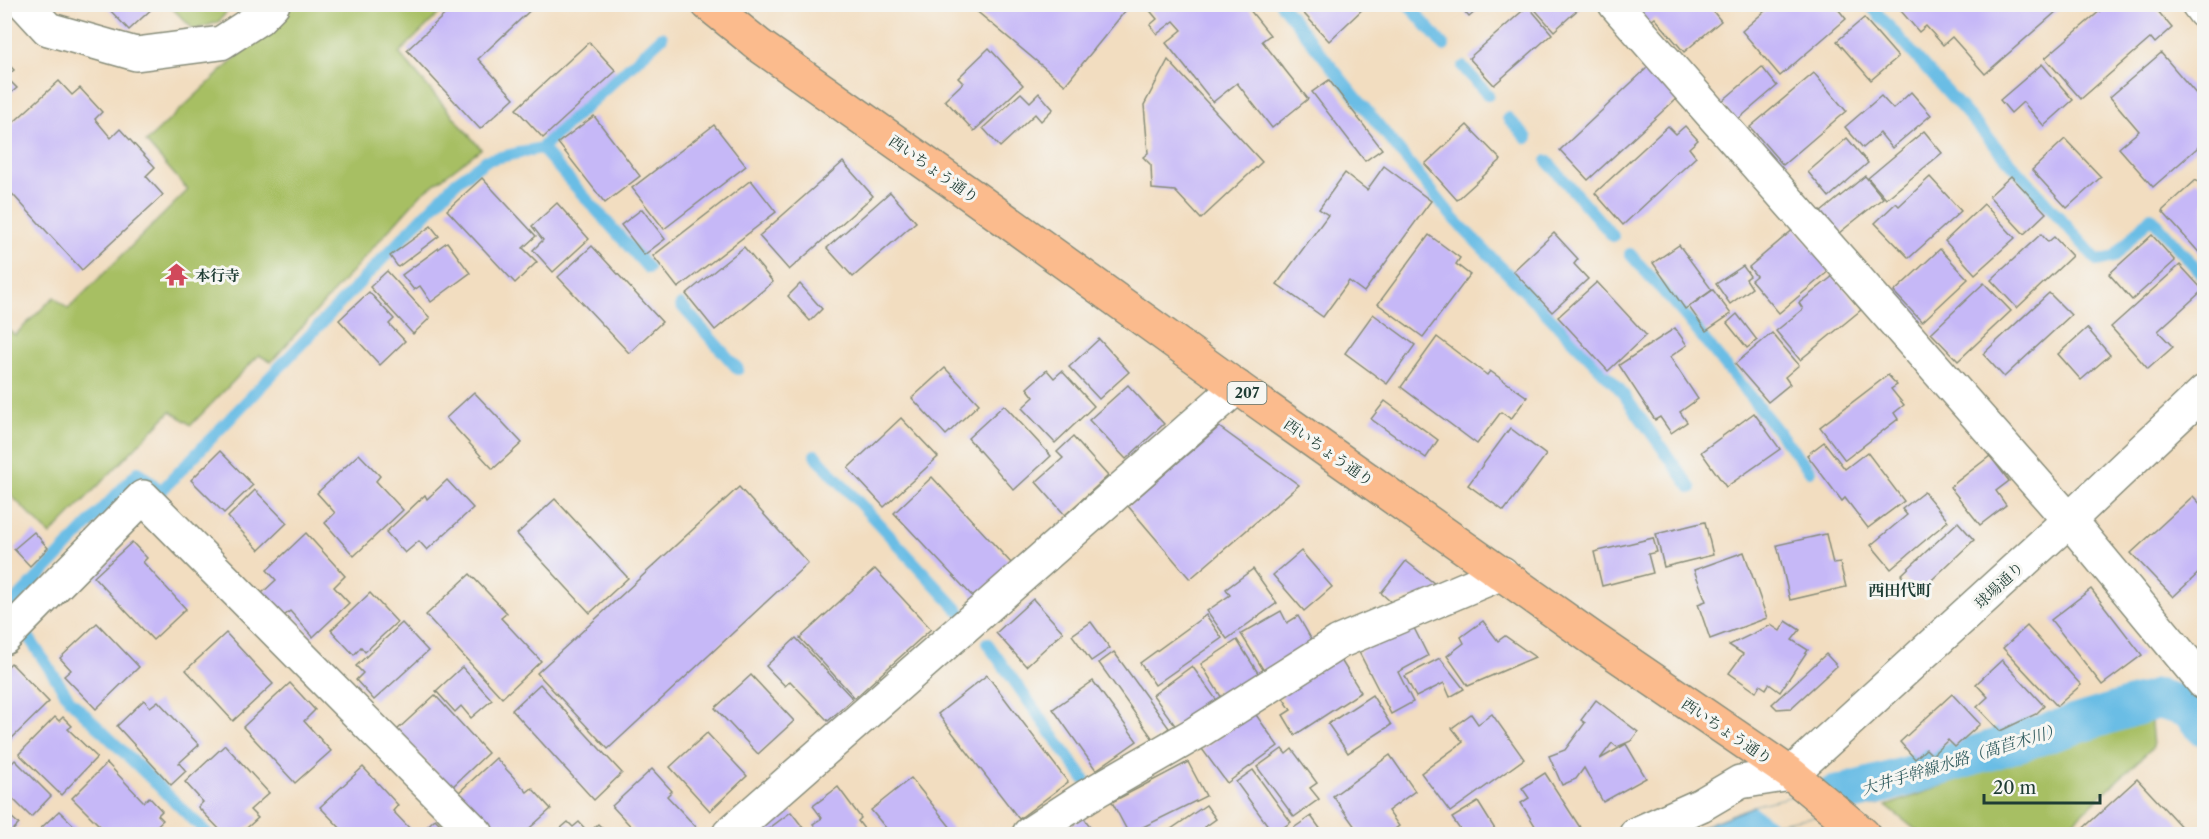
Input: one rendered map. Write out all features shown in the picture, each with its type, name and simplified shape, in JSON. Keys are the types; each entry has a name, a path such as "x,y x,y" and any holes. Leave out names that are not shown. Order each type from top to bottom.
{"highway":[{"name":"西いちょう通り","path":"708,4 760,46 972,195 1237,387 1592,638 1791,774 1857,830"}],"street":[{"path":"25,4 48,29 136,54 221,43 258,19 273,4"},
{"path":"1615,4 2069,520 2205,683"},
{"path":"2198,4 2205,12"},
{"path":"729,834 1237,387"},
{"name":"球場通り","path":"1791,774 2069,520 2205,392"},
{"path":"14,628 144,497 477,834"},
{"path":"1029,834 1087,796 1196,733 1339,642 1502,573"},
{"path":"1636,834 1701,805 1740,782 1791,774"}],"green space":[{"path":"169,5 233,5 218,22 194,30"},
{"name":"本行寺","path":"292,5 448,5 399,53 481,149 421,194 271,362 259,355 191,425 171,411 50,535 5,489 4,327 15,335 54,297 68,309 188,190 146,142"},
{"path":"2150,711 2153,747 2060,834 1921,834 1886,806"}],"water":[{"path":"1886,773 1889,801 1877,805 1777,823 1739,834 1684,834 1754,806"}],"pier":[{"path":"1878,775 1877,805 1777,823 1754,806"}],"building":[{"path":"110,4 157,4 129,30 107,7"},
{"path":"456,4 537,4 478,59 514,98 480,129 407,50"},
{"path":"968,4 1120,4 1126,10 1065,85"},
{"path":"1150,4 1169,4 1172,8 1177,4 1245,4 1270,35 1262,41 1308,99 1272,128 1237,83 1213,102 1166,43 1182,30 1174,21 1157,34 1150,25 1157,19 1147,7"},
{"path":"1298,4 1368,4 1329,41 1297,6"},
{"path":"1458,4 1484,4 1469,17"},
{"path":"1530,4 1584,4 1554,31"},
{"path":"1633,4 1707,4 1721,21 1684,52 1655,18 1648,23"},
{"path":"1773,4 1834,4 1846,19 1780,76 1742,31"},
{"path":"1895,4 2065,4 1985,74 1952,37 1943,45 1926,26 1919,32"},
{"path":"2108,4 2139,4 2140,6 2152,4 2172,28 2155,43 2151,38 2081,99 2045,58"},
{"path":"1528,6 1552,34 1494,85 1469,58"},
{"path":"1864,18 1898,57 1871,80 1837,41"},
{"path":"589,42 616,71 543,138 516,109"},
{"path":"989,48 1023,85 974,131 945,100 963,83 958,78"},
{"path":"2161,53 2204,103 2204,142 2153,187 2119,148 2139,131 2110,97"},
{"path":"4,60 14,70 6,77 17,88 4,99"},
{"path":"1168,60 1262,162 1201,219 1175,191 1152,189 1151,165 1143,157 1148,153 1144,105"},
{"path":"2042,64 2073,100 2044,126 2023,102 2011,113 2000,100"},
{"path":"1648,67 1677,98 1588,180 1560,150"},
{"path":"1762,67 1777,86 1736,121 1721,102"},
{"path":"1814,73 1846,111 1783,165 1750,127"},
{"path":"1329,80 1382,149 1365,161 1312,92"},
{"path":"59,81 72,95 80,88 102,112 95,119 111,138 120,129 155,167 146,176 163,195 82,270 4,185 4,131"},
{"path":"1911,92 1931,115 1892,148 1880,133 1863,148 1845,127 1881,96 1893,109"},
{"path":"1021,93 1030,102 1039,93 1053,109 1041,121 1035,114 1000,147 983,128"},
{"path":"594,116 640,176 605,203 558,143"},
{"path":"714,125 746,166 664,229 632,188"},
{"path":"1467,125 1501,160 1457,200 1425,164"},
{"path":"1668,126 1676,134 1685,126 1698,140 1689,148 1696,157 1623,225 1595,193"},
{"path":"1924,131 1942,153 1886,199 1868,178"},
{"path":"1847,138 1868,163 1829,197 1808,172"},
{"path":"2065,139 2101,177 2067,208 2032,170"},
{"path":"843,162 873,196 789,270 759,236"},
{"path":"1384,166 1431,201 1364,292 1349,281 1323,317 1277,284 1328,215 1319,209 1345,173 1367,190"},
{"path":"1865,176 1883,198 1839,233 1821,212"},
{"path":"2011,176 2046,213 2024,234 1989,196"},
{"path":"1930,177 1961,211 1909,258 1875,223 1896,203 1899,206"},
{"path":"482,178 536,236 523,248 537,262 515,283 447,210"},
{"path":"751,180 776,212 678,288 653,256"},
{"path":"2196,180 2204,189 2204,258 2162,211"},
{"path":"890,192 916,222 853,277 827,248"},
{"path":"557,203 589,239 553,272 533,250 543,240 532,226"},
{"path":"1984,204 2015,238 1975,274 1945,241"},
{"path":"642,209 665,239 644,255 621,225"},
{"path":"431,226 439,236 398,267 390,256"},
{"path":"1795,228 1830,270 1779,313 1751,280 1756,276 1749,267"},
{"path":"1554,233 1578,259 1574,264 1588,279 1552,312 1513,271"},
{"path":"2041,234 2048,242 2054,237 2072,256 2017,308 1991,280"},
{"path":"1429,235 1460,258 1456,264 1470,275 1423,337 1378,304"},
{"path":"2152,235 2175,261 2132,300 2109,274"},
{"path":"447,242 470,273 431,302 420,286 414,290 402,275"},
{"path":"1679,245 1712,290 1685,309 1653,263"},
{"path":"592,246 662,322 629,353 558,277"},
{"path":"744,247 773,282 715,330 686,294"},
{"path":"1940,249 1968,279 1922,322 1894,292"},
{"path":"2180,265 2203,290 2158,331 2173,347 2148,369 2111,327"},
{"path":"1743,266 1750,276 1746,279 1752,288 1730,304 1716,284"},
{"path":"387,271 430,318 413,334 370,287"},
{"path":"1833,276 1861,310 1800,360 1776,331 1803,309 1799,303"},
{"path":"1597,282 1646,335 1608,371 1558,317"},
{"path":"1984,283 2011,311 1958,361 1931,333"},
{"path":"800,284 822,309 810,321 788,296"},
{"path":"1713,290 1731,314 1706,331 1689,307"},
{"path":"369,292 394,319 389,324 405,341 380,365 339,320"},
{"path":"2049,293 2071,315 2004,377 1983,354"},
{"path":"1373,314 1415,345 1387,384 1345,353"},
{"path":"1737,314 1757,340 1747,348 1727,323"},
{"path":"1675,328 1687,345 1670,357 1698,399 1680,412 1687,422 1671,433 1660,417 1655,420 1619,365"},
{"path":"2087,328 2110,355 2081,380 2058,354"},
{"path":"1772,333 1799,365 1785,377 1790,384 1768,402 1735,364"},
{"path":"1437,337 1487,375 1490,371 1527,397 1511,419 1501,412 1477,444 1401,387"},
{"path":"1099,339 1129,372 1099,399 1069,367"},
{"path":"945,368 979,404 946,435 912,398"},
{"path":"1047,370 1054,378 1062,371 1094,406 1055,443 1022,408 1034,397 1027,388"},
{"path":"1888,375 1897,385 1891,389 1904,405 1894,413 1898,419 1845,460 1820,427"},
{"path":"1128,385 1164,424 1126,459 1089,420"},
{"path":"474,392 522,443 493,469 446,418"},
{"path":"1385,401 1438,440 1426,458 1371,419"},
{"path":"1004,405 1051,456 1014,490 968,438"},
{"path":"1754,413 1780,449 1726,487 1701,452"},
{"path":"901,418 938,457 884,507 848,468"},
{"path":"1219,427 1299,485 1190,579 1128,506"},
{"path":"1510,428 1546,455 1504,511 1468,485"},
{"path":"1073,437 1108,476 1065,515 1036,482 1063,458 1057,452"},
{"path":"1824,442 1845,469 1867,452 1904,501 1868,528 1845,498 1842,501 1807,455"},
{"path":"220,451 253,485 224,513 191,480"},
{"path":"359,454 380,476 376,481 403,510 354,556 325,523 335,513 317,493"},
{"path":"1990,456 2009,481 1996,491 2006,505 1980,525 1950,487"},
{"path":"932,477 1012,564 975,599 894,513"},
{"path":"447,480 473,508 427,550 419,541 405,553 386,532 425,495 427,499"},
{"path":"739,487 808,563 608,749 537,673"},
{"path":"255,490 287,523 259,550 228,517"},
{"path":"1924,492 1948,521 1891,569 1871,545 1907,515 1902,509"},
{"path":"2193,496 2204,508 2204,568 2173,597 2131,553"},
{"path":"555,499 628,578 590,613 517,534"},
{"path":"1705,522 1713,555 1664,567 1656,534"},
{"path":"1958,522 1974,540 1918,593 1901,575"},
{"path":"34,532 48,548 30,566 14,549"},
{"path":"306,533 345,576 334,587 349,603 313,637 290,611 284,616 262,593 276,580 267,570"},
{"path":"1826,534 1833,564 1840,563 1846,587 1790,600 1777,545"},
{"path":"1653,538 1657,552 1648,554 1653,573 1602,586 1594,552"},
{"path":"132,542 147,558 143,562 186,609 153,640 94,577"},
{"path":"1301,551 1332,587 1304,611 1273,575"},
{"path":"1744,552 1767,618 1710,639 1698,604 1706,601 1694,570"},
{"path":"1406,561 1440,588 1437,593 1391,602 1381,593"},
{"path":"875,569 931,629 855,698 800,638"},
{"path":"1253,569 1277,603 1227,639 1207,611 1230,595 1226,589"},
{"path":"470,574 507,613 501,618 541,661 502,698 426,615"},
{"path":"2091,589 2142,655 2102,685 2051,620"},
{"path":"370,593 397,622 365,652 361,647 354,655 331,630"},
{"path":"1033,599 1063,632 1026,666 996,633"},
{"path":"1281,611 1287,623 1298,616 1313,642 1264,671 1241,634"},
{"path":"1206,615 1222,638 1155,685 1140,663"},
{"path":"1483,621 1498,641 1505,636 1535,657 1468,686 1447,656 1464,643 1461,637"},
{"path":"1786,621 1800,630 1792,640 1808,650 1780,692 1769,684 1766,689 1760,685 1756,692 1729,673 1743,654 1729,645 1771,625 1780,631"},
{"path":"1091,622 1110,648 1091,661 1072,635"},
{"path":"97,623 139,667 96,709 64,676 71,670 60,658"},
{"path":"402,623 428,651 374,700 356,680 363,673 356,666"},
{"path":"1412,624 1428,656 1398,672 1413,702 1391,714 1359,652"},
{"path":"2027,626 2081,685 2057,706 2003,648"},
{"path":"226,633 273,684 233,721 186,670"},
{"path":"796,638 853,699 828,721 790,681 785,686 766,666"},
{"path":"1237,640 1260,676 1223,700 1201,664"},
{"path":"1114,652 1169,728 1153,739 1099,663"},
{"path":"1826,654 1837,666 1791,708 1777,709 1772,704"},
{"path":"1339,657 1361,692 1295,735 1283,715 1291,710 1281,695"},
{"path":"1440,658 1464,689 1450,697 1444,683 1416,697 1405,676"},
{"path":"2002,660 2044,706 2036,714 2000,731 1977,707 1988,697 1976,684"},
{"path":"11,663 49,702 5,745 5,669"},
{"path":"1192,666 1218,702 1179,731 1153,695"},
{"path":"462,667 492,700 471,718 461,706 455,712 436,691"},
{"path":"751,675 794,721 758,754 715,708"},
{"path":"987,675 1068,782 1019,819 938,714"},
{"path":"1093,681 1137,741 1096,770 1053,709"},
{"path":"290,683 315,710 304,721 331,751 295,783 243,727"},
{"path":"540,684 622,773 594,800 512,710"},
{"path":"1952,694 1980,724 1955,747 1948,740 1932,755 1926,749 1915,759 1900,742"},
{"path":"435,695 488,753 451,788 397,730"},
{"path":"1372,695 1391,725 1348,753 1328,724"},
{"path":"144,700 150,707 158,701 199,745 179,763 186,771 171,785 117,726"},
{"path":"1596,700 1638,732 1631,741 1617,747 1612,743 1600,759 1626,744 1646,778 1603,802 1584,768 1576,779 1562,785 1549,756 1565,750 1585,723 1581,720"},
{"path":"1254,712 1278,746 1227,783 1202,749"},
{"path":"1471,714 1478,724 1492,714 1524,759 1450,812 1421,773 1463,742 1452,728"},
{"path":"55,717 59,721 63,717 72,726 68,729 97,757 61,795 19,754"},
{"path":"707,733 747,776 710,811 670,767"},
{"path":"225,745 269,793 250,810 258,818 240,834 224,834 198,807 203,802 185,782"},
{"path":"1282,749 1286,754 1292,749 1317,783 1310,788 1319,799 1294,817 1257,767"},
{"path":"1390,755 1415,791 1388,811 1399,826 1388,834 1360,834 1333,796"},
{"path":"496,758 527,792 532,788 551,809 523,834 494,834 457,794"},
{"path":"15,760 51,796 31,817 4,790 4,771"},
{"path":"1188,762 1206,796 1129,834 1112,802"},
{"path":"107,763 144,802 149,797 162,811 158,815 163,820 148,834 99,834 104,830 72,798"},
{"path":"363,767 398,805 393,811 414,833 346,834 320,807"},
{"path":"652,769 672,791 667,796 697,828 690,834 638,834 612,806"},
{"path":"1253,770 1291,822 1274,834 1236,782"},
{"path":"1545,773 1583,832 1579,834 1540,834 1521,803 1529,798 1522,788"},
{"path":"911,778 956,834 891,834 871,810"},
{"path":"2137,779 2187,833 2077,834"},
{"path":"838,787 861,818 858,821 868,834 821,834 813,824 822,818 813,806"},
{"path":"1478,802 1498,834 1463,834 1452,818"},
{"path":"1206,805 1216,819 1205,827 1210,834 1164,834"},
{"path":"4,811 19,824 11,832 13,834 4,834"},
{"path":"59,811 83,834 43,834 39,830"},
{"path":"791,812 808,834 770,834 767,830"},
{"path":"1311,816 1324,834 1285,834"},
{"path":"1083,817 1096,834 1058,834"},
{"path":"435,819 450,834 419,834"},
{"path":"568,822 573,827 579,822 589,833 598,824 608,834 554,834"}],"waterway":[{"path":"1281,4 1455,220 1618,387 1691,488"},
{"path":"1408,4 1444,46"},
{"path":"1869,4 2098,261 2114,257 2151,217 2204,277"},
{"path":"9,608 138,472 161,491 456,182 487,160 541,148 662,37"},
{"path":"1463,67 1488,95"},
{"path":"1508,118 1527,138"},
{"path":"541,148 648,268"},
{"path":"1547,161 1613,236"},
{"path":"1630,254 1686,317 1810,471"},
{"path":"681,305 738,369"},
{"path":"815,455 960,612"},
{"path":"20,624 70,700 208,834"},
{"path":"987,643 1084,779"},
{"name":"大井手幹線水路（萵苣木川）","path":"1834,796 1888,782 2158,699 2189,708 2204,726"}],"place":[{"name":"本行寺","path":"177,275"}],"district":[{"name":"西田代町","path":"1900,590"}]}
